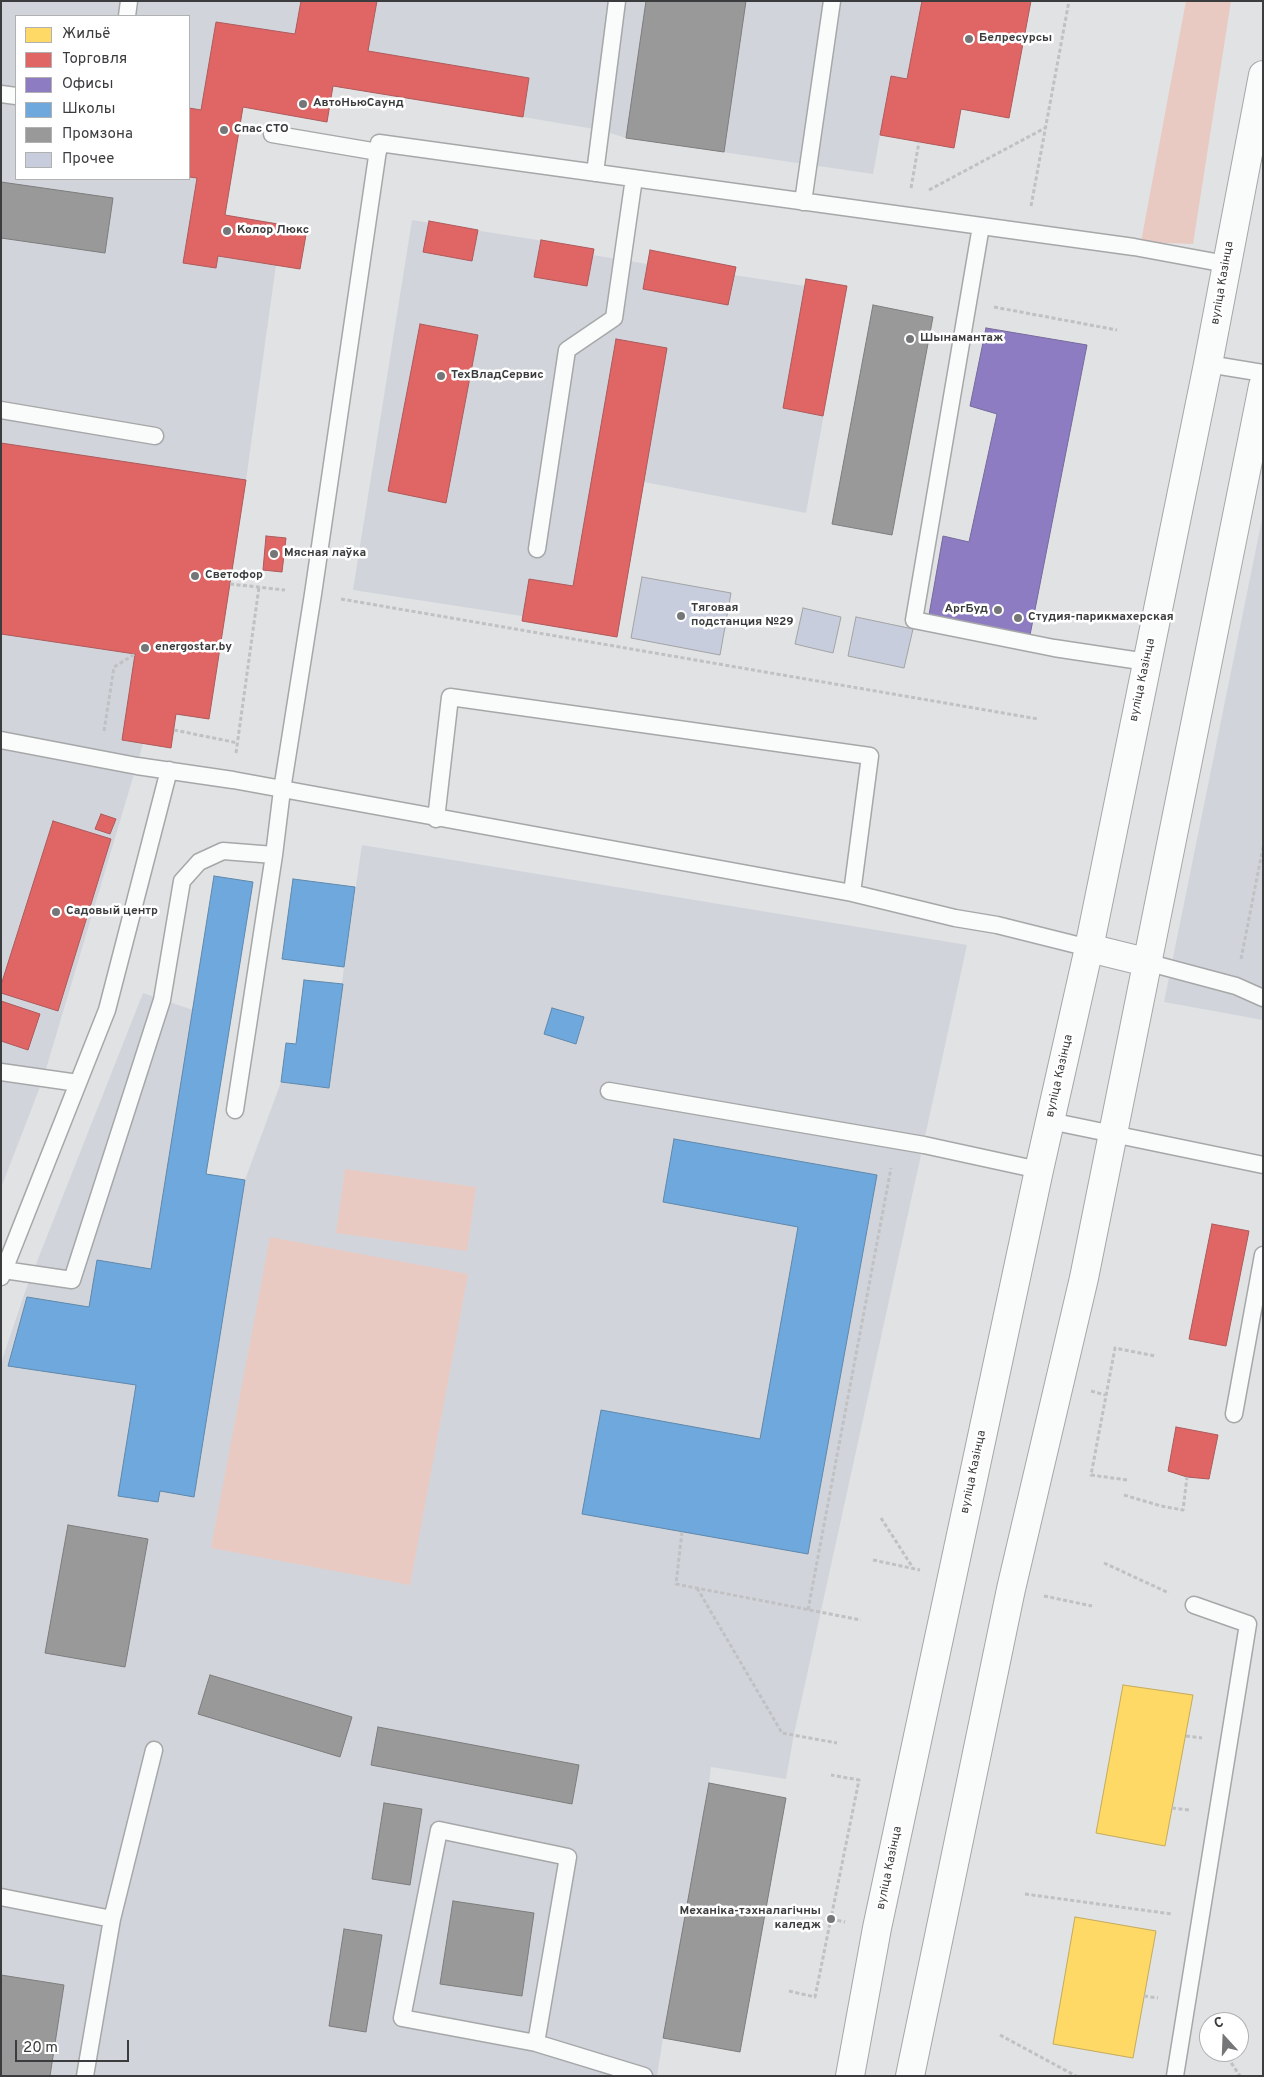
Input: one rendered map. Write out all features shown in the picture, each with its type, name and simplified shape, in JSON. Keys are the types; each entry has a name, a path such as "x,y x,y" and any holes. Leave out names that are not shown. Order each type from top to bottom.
{"main road":[{"name":"вуліца Казінца","path":"850,2076 879,1918 1088,948 1208,364 1263,75"},
{"path":"910,2076 1011,1589 1084,1278 1263,386"},
{"path":"1088,948 1146,962"}],"lane":[{"path":"127,15 129,1"},
{"path":"595,173 617,1"},
{"path":"803,202 832,1"},
{"path":"1,94 15,96"},
{"path":"272,134 378,152"},
{"path":"235,1110 379,143 1161,251 1226,264"},
{"path":"536,549 567,350 614,318 634,178"},
{"path":"981,226 914,620 1054,648 1147,662"},
{"path":"1208,364 1263,374"},
{"path":"1,410 155,436"},
{"path":"436,818 450,697 870,756 852,893"},
{"path":"1,740 233,780 852,893 955,918 997,925 1088,948"},
{"path":"169,770 107,1010 2,1272 72,1280 162,1000 182,881 199,862 223,851 274,855"},
{"path":"1146,962 1236,986 1263,998"},
{"path":"1236,986 1263,986"},
{"path":"1,1072 78,1083"},
{"path":"609,1091 924,1145 1039,1170"},
{"path":"1050,1121 1263,1165"},
{"path":"1234,1414 1263,1256"},
{"path":"1175,2076 1248,1624 1194,1605"},
{"path":"85,2076 112,1919 154,1750"},
{"path":"536,2043 568,1857 439,1830 402,2018 536,2043 644,2076"},
{"path":"1,1897 112,1919"}],"path":[{"path":"1031,207 1069,1"},
{"path":"926,191 1046,128"},
{"path":"906,216 919,142"},
{"path":"968,302 1117,330"},
{"path":"230,584 313,594 1038,719"},
{"path":"233,780 259,587"},
{"path":"100,758 114,667 135,654"},
{"path":"174,730 238,742"},
{"path":"1236,986 1263,847"},
{"path":"808,1610 886,1194"},
{"path":"1127,1480 1091,1474 1115,1348 1155,1356"},
{"path":"1124,1495 1161,1506 1183,1510 1187,1476"},
{"path":"873,1560 913,1569 881,1518"},
{"path":"682,1532 676,1584 861,1620"},
{"path":"1104,1563 1194,1605"},
{"path":"697,1588 782,1733 837,1743"},
{"path":"789,1991 815,1997 859,1780 831,1775"},
{"path":"1025,1894 1200,1917"},
{"path":"1000,2034 1076,2076"},
{"path":"1231,2062 1240,2076"}],"shaded area":[{"path":"1,1 301,1 295,34 216,22 201,110 190,108 190,15 15,15 15,180 190,180 190,178 197,178 216,268 218,256 276,265 246,480 209,719 176,715 171,748 143,744 43,1079 1,1188"},
{"path":"377,1 922,1 907,79 891,76 873,174 626,138 600,130 523,117 529,78 368,51"},
{"path":"1186,1 1231,1 1193,244 1141,242"},
{"path":"412,220 594,249 593,255 647,264 650,250 736,267 734,275 805,286 847,286 806,513 644,482 617,637 522,621 522,616 353,590"},
{"path":"1263,514 1263,1020 1164,1002"},
{"path":"362,845 967,945 794,1734 786,1779 711,1767 709,1783 786,1798 740,2052 663,2038 657,2076 1,2076 1,1363 25,1292 143,993 193,1010 214,876 253,882 206,1174 245,1180 281,1082 329,1088"},
{"path":"345,1169 476,1187 467,1251 336,1233"},
{"path":"270,1237 468,1274 410,1585 211,1548"}],"building: Жильё":[{"path":"1123,1685 1193,1695 1165,1846 1096,1833"},
{"path":"1075,1917 1156,1931 1133,2058 1053,2044"}],"building: Торговля":[{"path":"301,1 377,1 368,51 529,78 523,117 333,86 327,122 243,107 225,215 307,229 300,269 218,256 216,268 183,263 197,178 190,177 190,108 201,110 216,22 295,34"},
{"name":"Белресурсы","path":"922,1 1031,1 1009,118 961,109 954,148 880,135 891,76 907,79"},
{"path":"429,221 478,230 472,261 423,252"},
{"path":"541,240 594,249 587,286 534,277"},
{"path":"650,250 736,267 728,305 643,289"},
{"path":"806,279 847,286 823,416 783,408"},
{"path":"420,324 478,335 446,503 388,491"},
{"path":"616,339 667,348 617,637 522,621 529,579 573,586"},
{"path":"1,443 246,480 209,719 176,714 171,748 122,740 135,654 1,634"},
{"name":"Мясная лаўка","path":"266,536 286,538 282,572 263,570"},
{"path":"101,814 116,819 110,834 95,829"},
{"name":"Садовый центр","path":"53,821 111,839 58,1011 1,993 1,985"},
{"path":"1,1001 40,1014 28,1050 1,1041"},
{"path":"1212,1224 1249,1231 1226,1346 1189,1339"},
{"path":"1176,1427 1218,1435 1209,1479 1187,1477 1168,1471"}],"building: Офисы":[{"path":"986,328 1087,345 1030,635 929,615 943,536 969,542 997,414 970,406"}],"building: Школы":[{"path":"214,876 253,882 206,1174 245,1180 194,1497 160,1491 158,1502 118,1496 136,1385 8,1366 27,1297 89,1307 97,1260 151,1269"},
{"path":"293,879 355,887 344,967 282,959"},
{"path":"304,980 343,984 329,1088 281,1082 286,1043 296,1044"},
{"path":"552,1008 584,1017 576,1044 544,1034"},
{"path":"674,1139 877,1175 808,1554 582,1514 601,1410 760,1439 798,1227 663,1202"}],"building: Промзона":[{"path":"646,1 746,1 724,152 626,138"},
{"path":"1,182 113,198 105,253 1,238"},
{"path":"873,305 933,317 892,535 832,524"},
{"path":"68,1525 148,1539 125,1667 45,1653"},
{"path":"210,1675 352,1717 340,1757 198,1714"},
{"path":"378,1727 579,1765 572,1804 371,1765"},
{"path":"709,1783 786,1798 740,2052 663,2038"},
{"path":"384,1803 422,1809 410,1885 372,1879"},
{"path":"453,1901 534,1913 522,1996 440,1984"},
{"path":"344,1929 382,1935 366,2032 329,2026"},
{"path":"1,1975 64,1985 50,2076 1,2076"}],"building: Прочее":[{"name":"Тяговая подстанция №29","path":"642,577 731,593 720,655 631,638"},
{"path":"803,608 841,617 833,653 795,644"},
{"path":"856,617 913,629 904,668 848,656"}],"place":[{"name":"Белресурсы","path":"969,39"},
{"name":"АвтоНьюСаунд","path":"303,104"},
{"name":"Спас СТО","path":"224,130"},
{"name":"Колор Люкс","path":"227,231"},
{"name":"Шынамантаж","path":"910,339"},
{"name":"ТехВладСервис","path":"441,376"},
{"name":"Мясная лаўка","path":"274,554"},
{"name":"Светофор","path":"195,576"},
{"name":"АргБуд","path":"998,610"},
{"name":"Тяговая подстанция №29","path":"681,616"},
{"name":"Студия-парикмахерская","path":"1018,618"},
{"name":"energostar.by","path":"145,648"},
{"name":"Садовый центр","path":"56,912"},
{"name":"Механіка-тэхналагічны каледж","path":"831,1919"}]}
